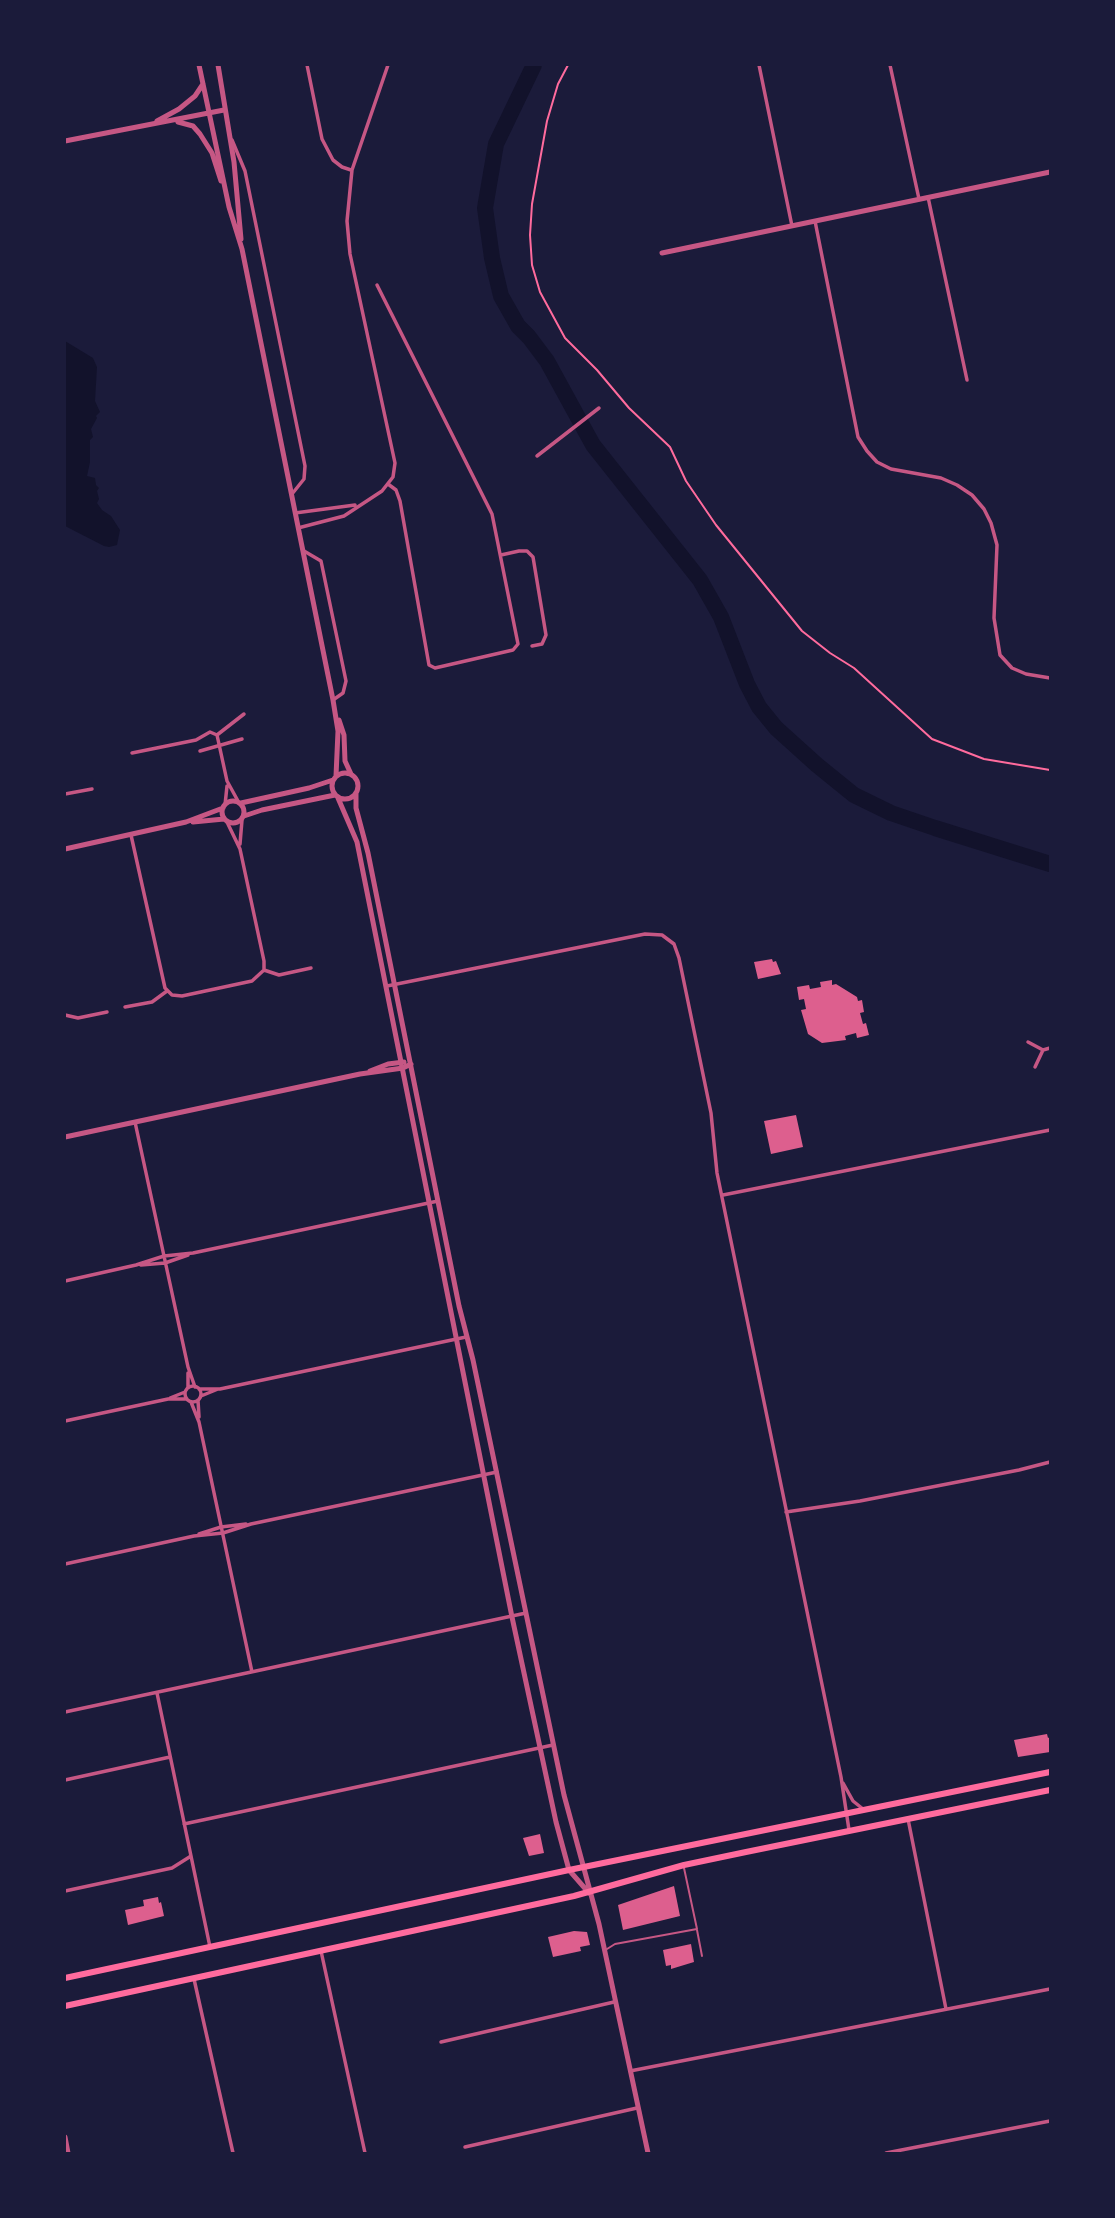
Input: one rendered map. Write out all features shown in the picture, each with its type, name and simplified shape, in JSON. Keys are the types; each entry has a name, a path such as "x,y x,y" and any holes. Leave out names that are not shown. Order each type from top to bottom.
{"highway":[{"path":"65,1978 845,1812 1050,1772"},
{"path":"65,2006 589,1893 684,1866 1050,1790"}],"street":[{"path":"199,65 229,207"},
{"path":"218,65 234,162 242,249"},
{"path":"307,65 322,139 333,160 352,170"},
{"path":"298,528 344,516 382,491 393,477 394,463 350,254 347,221 352,170 388,65"},
{"path":"759,65 792,226"},
{"path":"890,65 919,199"},
{"path":"155,122 179,109 195,96 204,83"},
{"path":"65,141 224,110"},
{"path":"177,121 193,126 205,140 242,249 333,700 338,731 332,788 357,842 512,1616 556,1822 569,1870 589,1893"},
{"path":"228,132 245,171 305,466 304,479 291,495"},
{"path":"662,253 1050,172"},
{"path":"928,197 967,380"},
{"path":"815,221 858,437 877,462 891,469 941,478 957,485 972,495 984,509 997,545 994,618 1000,656 1012,668 1026,674 1050,678"},
{"path":"377,285 489,505 518,644 513,650 435,668 427,661 400,501 396,491 388,484"},
{"path":"537,456 599,408"},
{"path":"295,513 359,505"},
{"path":"302,550 321,561 346,681 343,693 333,700"},
{"path":"501,555 527,551 533,557 546,635 542,644 532,646"},
{"path":"333,700 344,735 345,761 358,783 356,808 366,845 466,1336 553,1745 571,1822 585,1867 589,1893 595,1907 648,2153"},
{"path":"217,735 244,714"},
{"path":"132,753 196,740 210,732 217,735"},
{"path":"217,735 227,781 244,809 240,849"},
{"path":"200,751 242,739"},
{"path":"65,849 186,822 231,801 239,802 309,788 344,773 352,776"},
{"path":"131,835 161,977 167,991 172,995 182,996 252,981 264,970 264,961 240,849 226,820 224,806 227,781"},
{"path":"65,794 92,789"},
{"path":"186,822 226,820 235,823 262,810 337,797 347,799 356,793"},
{"path":"387,986 645,934 658,933 674,944 710,1113 722,1195 841,1777 849,1830"},
{"path":"264,970 279,975 311,968"},
{"path":"125,1007 152,1002 167,991"},
{"path":"65,1015 78,1018 107,1012"},
{"path":"1028,1042 1043,1051"},
{"path":"1035,1067 1043,1051 1050,1048"},
{"path":"65,1137 411,1063"},
{"path":"135,1122 188,1367 200,1398 199,1422"},
{"path":"722,1195 1050,1132"},
{"path":"65,1281 164,1256 193,1253 438,1201"},
{"path":"136,1265 165,1263 193,1253"},
{"path":"168,1399 189,1401 219,1389 466,1336"},
{"path":"188,1367 189,1401 199,1422 252,1672"},
{"path":"65,1421 168,1399 187,1390 219,1389"},
{"path":"786,1512 860,1501 1050,1462"},
{"path":"194,1536 223,1533 251,1524 497,1472"},
{"path":"65,1564 194,1536 221,1527 251,1524"},
{"path":"65,1712 526,1613"},
{"path":"157,1693 210,1947"},
{"path":"184,1824 553,1745"},
{"path":"65,1780 170,1757"},
{"path":"841,1777 848,1795 863,1809"},
{"path":"908,1819 946,2009"},
{"path":"65,1891 172,1868 191,1856"},
{"path":"321,1951 365,2153"},
{"path":"194,1977 233,2153"},
{"path":"629,2071 1050,1989"},
{"path":"441,2042 614,2001"},
{"path":"465,2147 637,2108"},
{"path":"886,2153 1050,2121"},
{"path":"65,2142 68,2153"}],"lane":[{"path":"684,1866 702,1956"},
{"path":"604,1953 614,1944 697,1929"}],"path":[{"path":"568,65 558,84 547,121 530,235 532,265 540,292 565,338 629,408 670,447 686,481 716,525 802,631 854,668 932,739 984,759 1050,770"}],"shaded area":[{"path":"65,341 93,358 97,367 95,401 100,412 91,429 93,437 90,440 87,476 95,478 99,488 97,503 111,516 120,530 117,545 109,547 65,526"}],"building":[{"path":"772,959 773,962 776,961 781,974 758,979 754,962"},
{"path":"832,980 832,985 836,984 857,997 858,1001 862,1000 864,1012 860,1013 869,1035 857,1038 856,1033 845,1036 846,1040 822,1043 808,1034 801,1010 806,1009 804,999 799,1000 797,987 821,987 820,982"},
{"path":"796,1115 803,1147 771,1154 764,1121"},
{"path":"1047,1734 1048,1738 1050,1737 1050,1752 1018,1757 1014,1740"},
{"path":"540,1834 544,1853 529,1856 523,1838"},
{"path":"674,1886 680,1916 623,1930 618,1905"},
{"path":"158,1897 164,1916 128,1925 125,1910 144,1906 143,1900"},
{"path":"574,1931 587,1932 590,1945 580,1947 581,1951 553,1957 548,1937"},
{"path":"691,1944 694,1962 671,1969 671,1965 666,1966 663,1950"}],"waterway":[{"path":"534,65 496,144 485,208 501,296 518,326 547,361 593,445 700,580 721,617 747,684 759,707 776,728 854,795 891,813 1050,864"}]}
